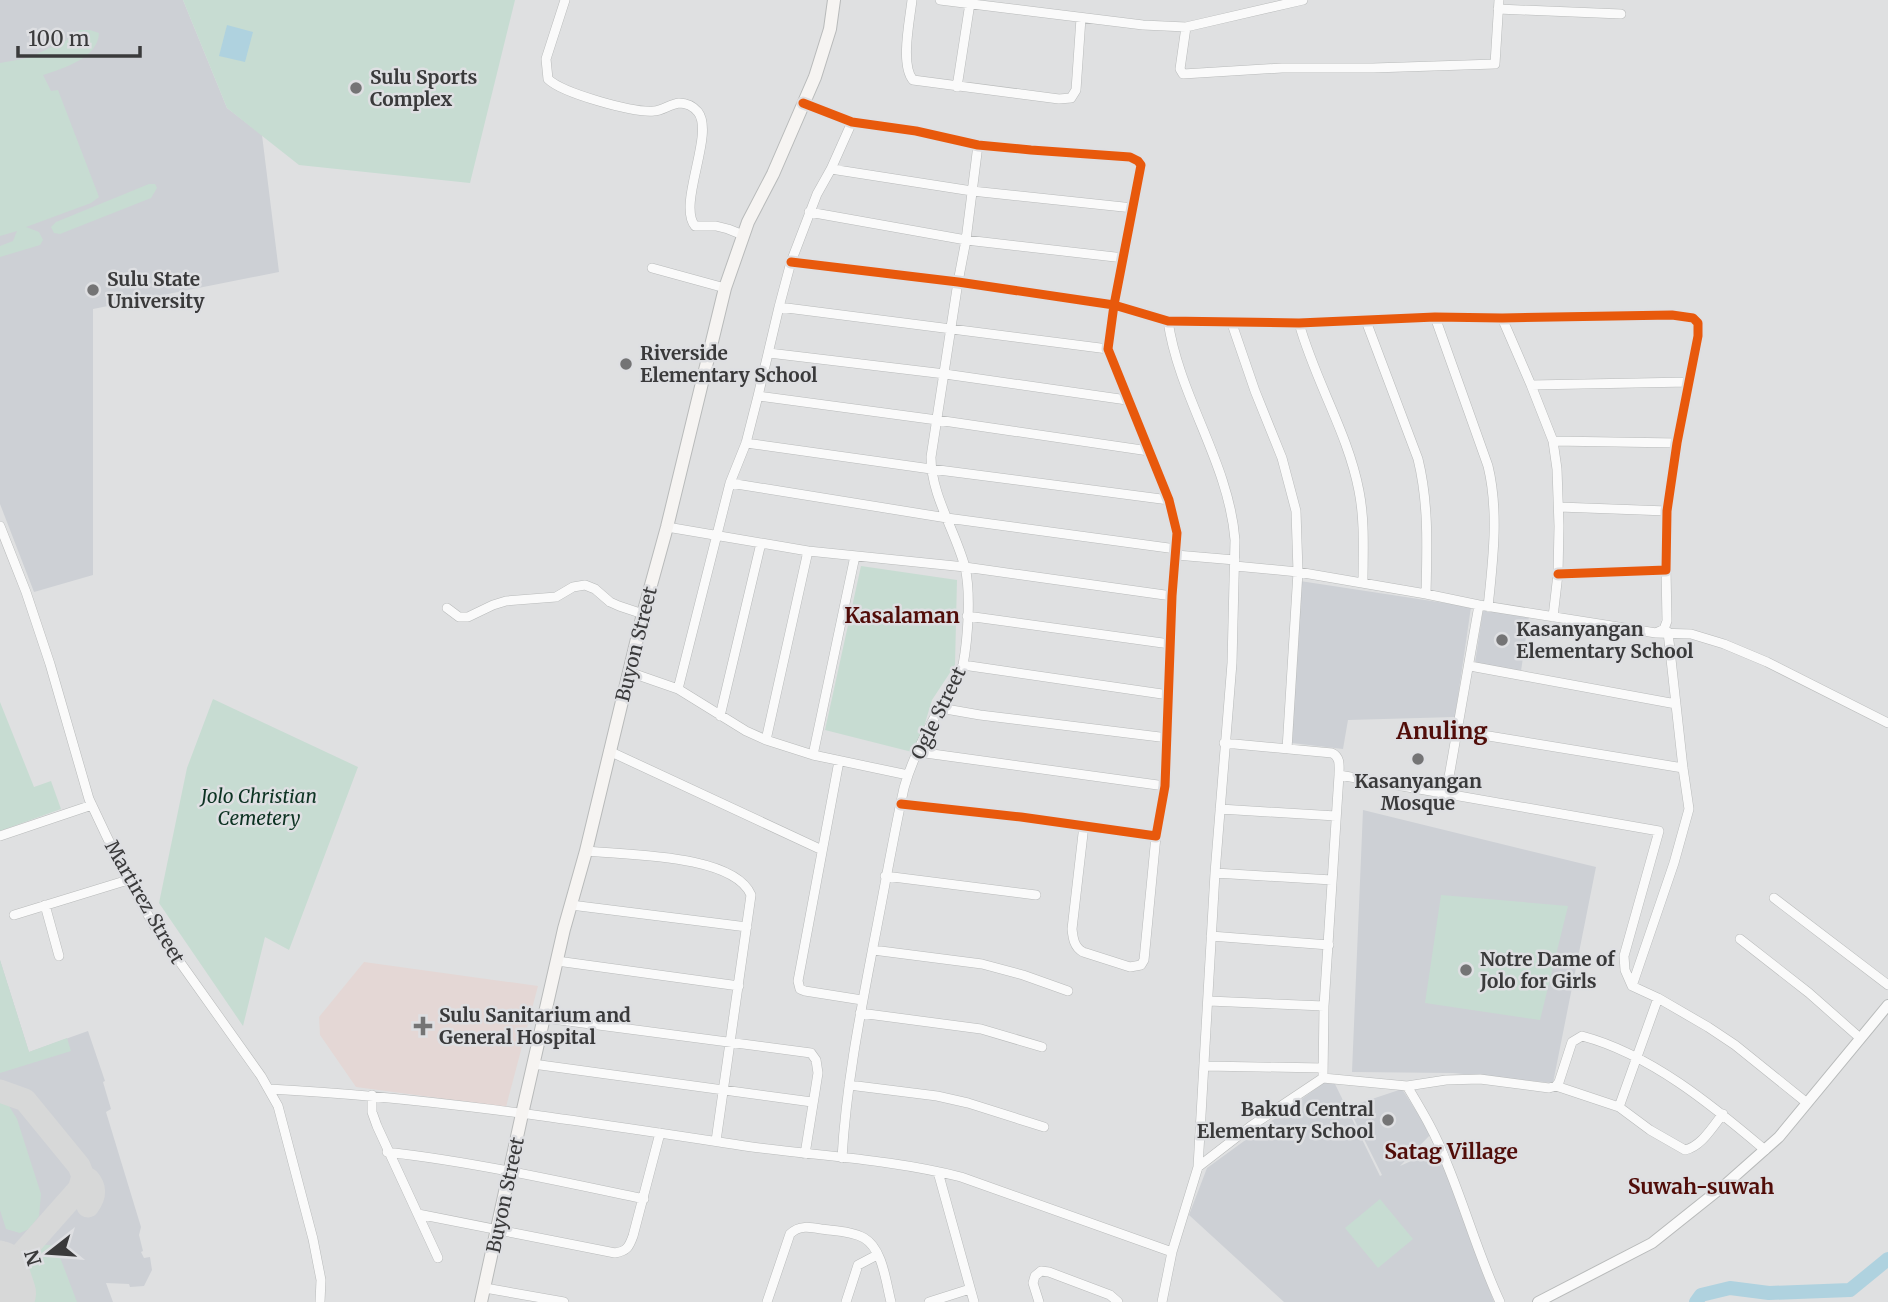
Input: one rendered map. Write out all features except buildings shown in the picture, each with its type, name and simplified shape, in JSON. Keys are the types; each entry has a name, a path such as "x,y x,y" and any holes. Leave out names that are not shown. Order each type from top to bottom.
{"main road":[{"name":"Buyon Street","path":"481,1302 557,961 725,288 748,222 815,77 830,29 834,0"}],"street":[{"path":"565,0 546,59 548,79 561,89 587,98 634,108 654,111 681,103 692,106 699,113 702,134 692,188 690,218 695,226 716,226 743,235"},
{"path":"912,0 907,68 913,80 1059,99 1071,98 1076,90 1081,18"},
{"path":"940,0 1143,25 1186,27 1265,4 1303,0"},
{"path":"957,87 970,4"},
{"path":"1186,27 1180,69 1183,74 1282,68 1495,64 1498,5 1621,14"},
{"path":"803,103 852,122 916,131 978,145 1121,156 1135,159 1140,164 1108,349 1169,500 1177,533 1165,786 1156,836 1144,960 1141,965 1130,967 1083,952 1073,940 1084,825"},
{"path":"678,689 730,483 746,443 791,262 809,212 852,122"},
{"name":"Ogle Street","path":"842,1158 849,1085 862,1000 885,876 908,775 963,665 968,592 965,567 931,469 931,457 966,240 978,145"},
{"path":"831,169 972,191 1133,208"},
{"path":"809,212 966,240 1124,258"},
{"path":"791,262 958,282 1114,305 1168,321 1299,323 1435,317 1672,315 1693,318 1699,328 1676,443 1667,511 1667,621 1664,629 1656,633"},
{"path":"652,268 725,288"},
{"path":"779,307 1108,349"},
{"path":"1435,317 1492,480 1494,547 1447,794"},
{"path":"1502,318 1553,441 1559,507 1559,573 1553,617"},
{"path":"1162,1302 1172,1252 1198,1167 1215,873 1232,663 1235,563 1231,509 1175,356 1168,321"},
{"path":"1231,321 1288,477 1296,511 1298,572 1287,749"},
{"path":"1366,321 1424,482 1427,518 1426,594"},
{"path":"1299,323 1339,427 1360,492 1363,583"},
{"path":"769,353 1127,400"},
{"path":"1531,385 1689,382"},
{"path":"758,396 1149,451"},
{"path":"1553,441 1676,443"},
{"path":"746,443 1169,500"},
{"path":"730,483 1176,552 1553,617 1656,633 1692,634 1767,662 1888,723"},
{"path":"1559,507 1667,511"},
{"name":"Martirez Street","path":"0,526 50,664 92,805 128,880 155,926 269,1089 278,1106 310,1228 321,1280 320,1302"},
{"path":"667,527 808,551 965,567 1172,596"},
{"path":"720,716 761,543"},
{"path":"766,740 808,551"},
{"path":"813,755 855,556"},
{"path":"1559,573 1666,570"},
{"path":"447,608 459,617 468,617 500,603 556,597 573,587 585,585 596,589 610,602 643,614"},
{"path":"967,616 1170,644"},
{"path":"1632,986 1674,863 1689,809 1668,632"},
{"path":"963,665 1169,695"},
{"path":"1470,666 1676,704"},
{"path":"629,672 678,689 720,716 766,740 813,755 908,775"},
{"path":"940,708 1167,738"},
{"path":"1458,731 1683,768"},
{"path":"1224,743 1334,753 1339,761 1324,1006 1323,1073"},
{"path":"609,751 822,850"},
{"path":"918,752 1165,786"},
{"path":"839,761 798,985 805,991 862,1000"},
{"path":"1339,775 1659,831 1624,956 1625,971 1632,986 1658,998 1735,1045 1807,1103"},
{"path":"901,804 1156,836"},
{"path":"0,836 92,805"},
{"path":"1220,809 1336,816"},
{"path":"586,851 676,859 712,867 744,882 751,895 716,1142"},
{"path":"1215,873 1332,880"},
{"path":"885,876 1036,895"},
{"path":"14,915 128,880"},
{"path":"1774,898 1888,985"},
{"path":"46,905 60,956"},
{"path":"571,905 747,928"},
{"path":"1211,936 1329,945"},
{"path":"1740,939 1809,993 1860,1038"},
{"path":"873,950 982,964 1068,991"},
{"path":"557,961 739,986"},
{"path":"1619,1107 1658,998"},
{"path":"1209,1000 1324,1006"},
{"path":"1538,1302 1653,1243 1765,1150 1779,1137 1888,1005"},
{"path":"860,1013 981,1029 1042,1047"},
{"path":"545,1018 811,1053 816,1060 818,1073 805,1154"},
{"path":"1556,1086 1572,1042 1585,1037 1637,1058 1669,1077 1723,1114 1765,1150"},
{"path":"533,1064 813,1102"},
{"path":"1205,1066 1323,1073 1406,1086 1465,1079 1549,1088 1556,1086 1619,1107 1650,1130 1685,1150 1698,1144 1723,1114"},
{"path":"1198,1167 1323,1073"},
{"path":"849,1085 937,1096 1044,1127"},
{"path":"1406,1086 1447,1162 1475,1242 1500,1302"},
{"path":"269,1089 372,1095 615,1125 716,1142 938,1171 1172,1252"},
{"path":"372,1095 372,1112 387,1152 438,1258"},
{"path":"418,1214 621,1252 628,1249 644,1199 660,1133"},
{"path":"387,1152 510,1172 644,1199"},
{"path":"938,1171 974,1302"},
{"path":"766,1302 790,1234 794,1230 809,1227 855,1234 868,1241 877,1255 891,1302"},
{"path":"846,1302 858,1265 877,1255"},
{"path":"1039,1302 1033,1283 1035,1276 1041,1271 1110,1295 1118,1302"},
{"path":"485,1288 562,1302"},
{"path":"929,1302 970,1289"}],"shaded area":[{"name":"Sulu State University","path":"0,0 183,0 227,108 262,135 279,272 93,309 93,575 34,592 0,504"},
{"path":"1300,581 1471,607 1455,717 1348,720 1343,749 1292,743"},
{"name":"Kasanyangan Elementary School","path":"1483,610 1529,617 1521,671 1475,663"},
{"name":"Notre Dame of Jolo for Girls","path":"1363,810 1596,867 1553,1083 1453,1073 1352,1072"},
{"path":"0,960 29,1052 88,1031 105,1081 103,1082 111,1109 106,1112 141,1227 141,1252 144,1258 150,1257 152,1270 144,1286 106,1283 113,1302 0,1302"},
{"name":"Sulu Sanitarium and General Hospital","path":"364,962 538,986 506,1107 356,1087 320,1035 319,1017"},
{"path":"1325,1082 1335,1084 1380,1176 1382,1175 1348,1107 1402,1089 1431,1134 1400,1166 1438,1149 1494,1302 1284,1302 1189,1215 1207,1168"}],"green space":[{"name":"Sulu Sports Complex","path":"183,0 515,0 470,183 299,165 227,108"},
{"path":"80,30 99,33 93,49 78,61 43,75 51,91 58,90 99,197 91,203 26,227 39,232 43,240 40,245 0,257 0,246 13,241 17,231 0,236 0,63 28,58 67,40 70,35"},
{"path":"149,184 155,184 157,188 151,198 60,234 54,233 51,227 56,222"},
{"path":"861,566 957,580 955,665 932,700 916,753 825,730"},
{"name":"Jolo Christian Cemetery","path":"213,699 358,767 289,950 265,937 243,1026 159,903 187,768"},
{"path":"0,702 34,787 51,781 61,809 0,831"},
{"path":"1441,895 1568,906 1540,1020 1425,1003"},
{"path":"0,960 29,1052 67,1038 71,1051 0,1073"},
{"path":"0,1101 9,1106 17,1119 41,1194 39,1216 29,1229 20,1233 6,1229 0,1210"},
{"path":"1380,1199 1413,1239 1378,1268 1345,1228"},
{"path":"44,1245 53,1245 58,1252 77,1302 0,1302 0,1296 25,1287 27,1269"}],"water":[{"path":"227,25 253,32 245,62 219,56"}],"waterway":[{"path":"1696,1302 1701,1295 1730,1288 1769,1293 1850,1290 1888,1259"}],"taxiway":[{"path":"0,1091 25,1100 79,1166 83,1176 79,1190"},
{"path":"0,1252 8,1259 18,1258 88,1179 94,1192 88,1206"}],"runway":[{"path":"0,1269 8,1293"}],"cycle path":[{"path":"803,103 852,122 916,131 978,145 1130,157 1141,165 1108,349 1169,500 1177,533 1165,786 1156,836 901,804"},
{"path":"791,262 958,282 1114,305 1168,321 1299,323 1435,317 1672,315 1693,318 1698,323 1698,336 1667,511 1666,570 1558,574"}],"place":[{"name":"Sulu Sports Complex","path":"356,88"},
{"name":"Sulu State University","path":"93,290"},
{"name":"Riverside Elementary School","path":"626,364"},
{"name":"Kasanyangan Elementary School","path":"1502,640"},
{"name":"Kasanyangan Mosque","path":"1418,759"},
{"name":"Notre Dame of Jolo for Girls","path":"1466,970"},
{"name":"Sulu Sanitarium and General Hospital","path":"423,1026"},
{"name":"Bakud Central Elementary School","path":"1388,1120"}],"district":[{"name":"Kasalaman","path":"902,616"},
{"name":"Anuling","path":"1442,731"},
{"name":"Satag Village","path":"1451,1152"},
{"name":"Suwah-suwah","path":"1701,1187"}]}
